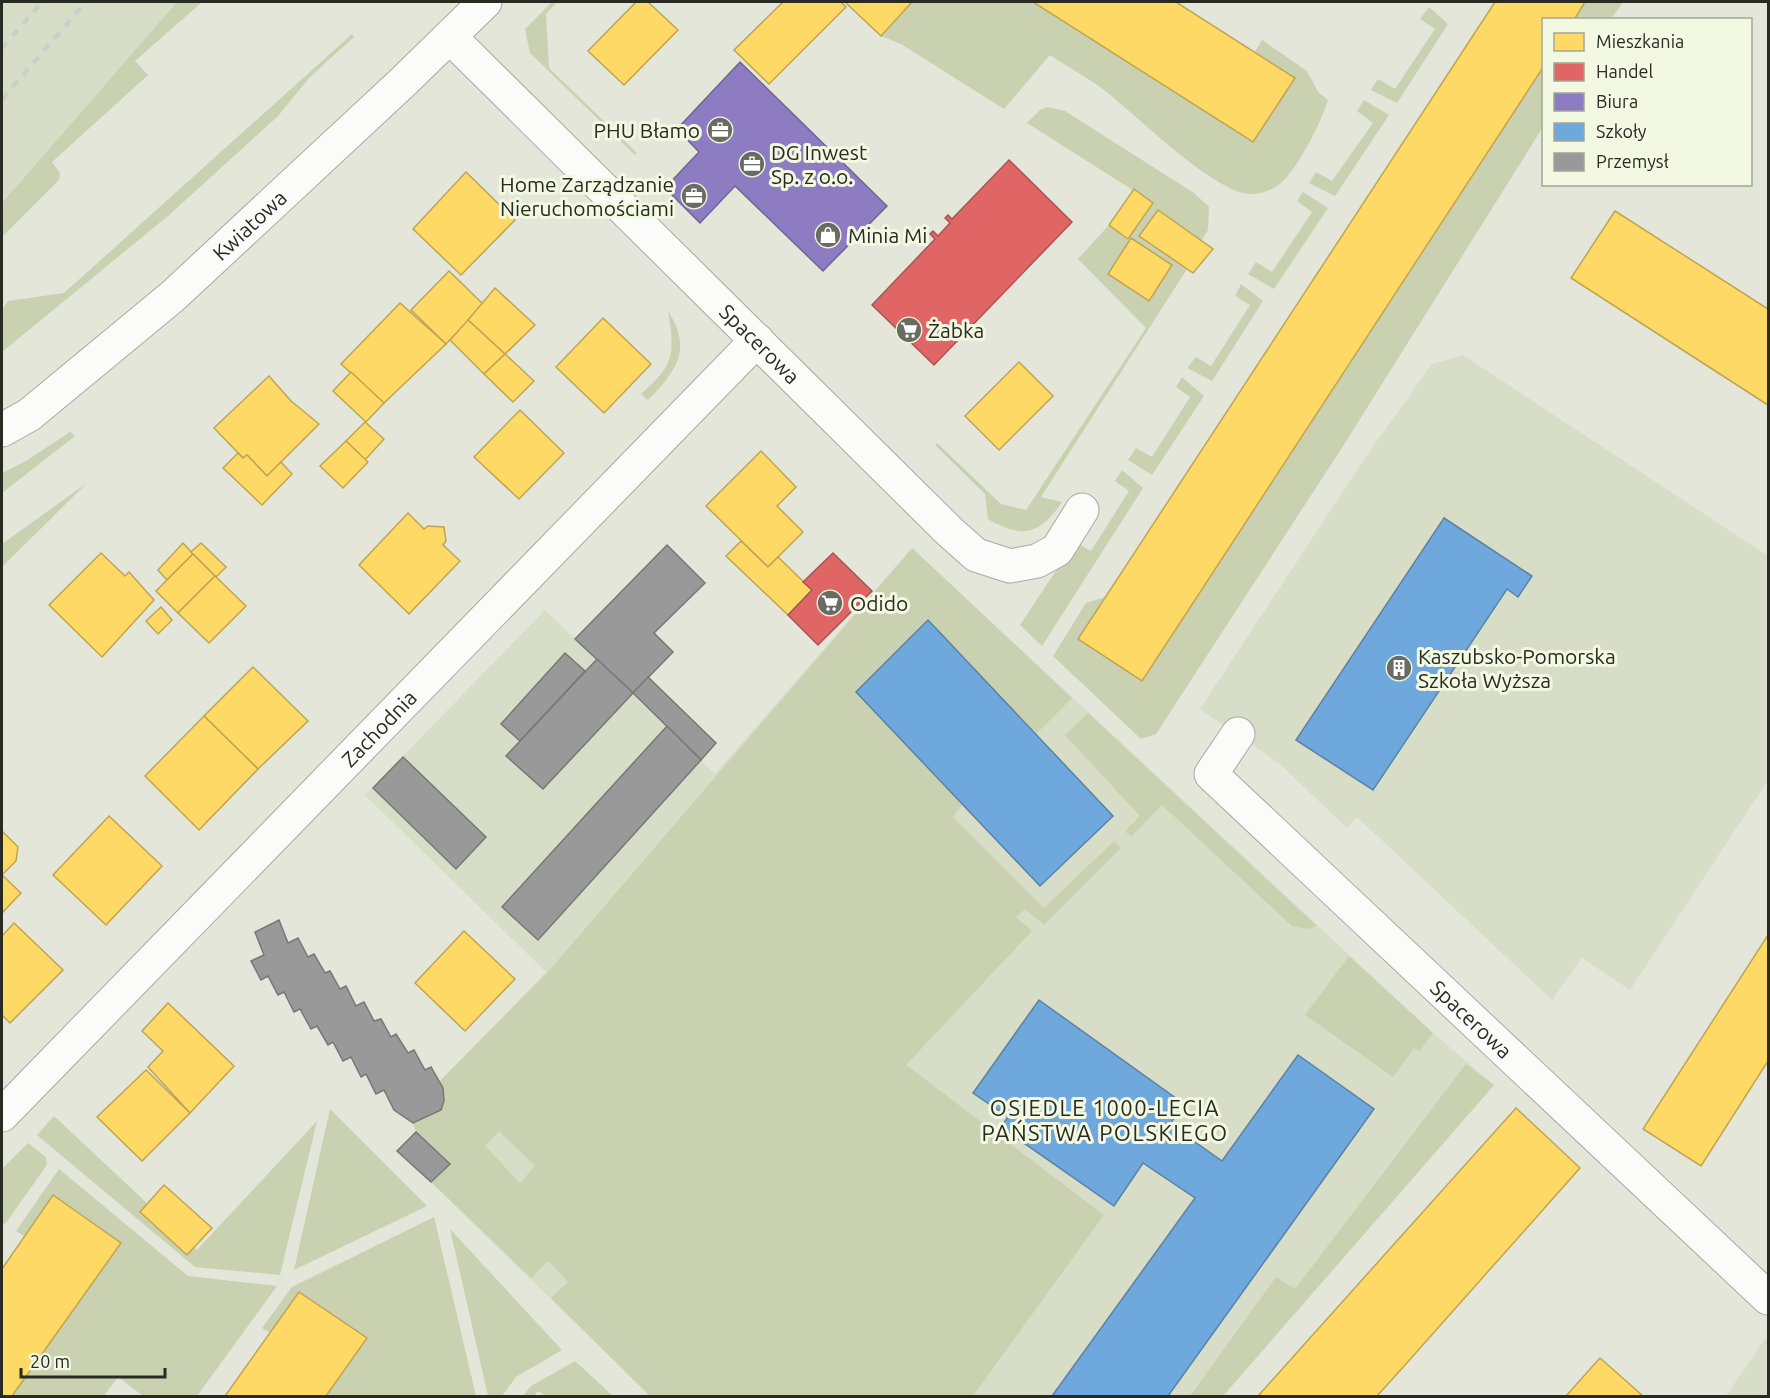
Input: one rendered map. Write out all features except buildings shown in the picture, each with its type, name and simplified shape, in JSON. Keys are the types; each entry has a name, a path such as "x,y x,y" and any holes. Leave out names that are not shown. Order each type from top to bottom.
{"street":[{"name":"Kwiatowa","path":"2,430 29,415 173,296 485,2"},
{"name":"Spacerowa","path":"450,37 949,531 976,555 1010,566 1037,561 1057,550 1082,510"},
{"name":"Zachodnia","path":"2,1115 757,340"},
{"name":"Spacerowa","path":"1238,734 1211,774 1768,1298"}],"shaded area":[{"path":"2,2 177,2 2,203"},
{"path":"177,2 202,2 135,61 148,75 52,162 60,173 59,180 2,237 2,203"},
{"path":"552,2 557,2 546,14 549,68 637,153 635,155 530,53 525,29"},
{"path":"912,2 1033,2 1252,142 1295,78 1255,52 1262,40 1307,71 1318,92 1328,100 1309,144 1295,167 1281,183 1259,193 1237,191 1197,168 1104,90 1050,55 1004,109 901,44 881,36"},
{"path":"1585,2 1623,2 1612,18 1575,18"},
{"path":"1429,7 1448,24 1397,103 1371,90 1378,79 1395,89 1435,29 1420,19"},
{"path":"352,34 354,37 310,77 278,116 168,216 2,352 2,310 8,301 64,293"},
{"path":"1542,68 1542,129 1345,443 1156,734 1141,739 1053,656 1086,603 1105,597 1078,639 1141,680"},
{"path":"1364,100 1389,115 1335,196 1309,183 1316,172 1332,181 1373,123 1357,111"},
{"path":"1048,107 1065,111 1194,193 1209,207 1208,230 1201,241 1140,236 1187,269 1041,497 1062,502 1054,513 1038,527 1021,531 988,519 985,494 935,445 937,443 1001,504 1026,510 1146,328 1078,259 1109,225 1128,239 1149,300 1172,266 1129,237 1153,203 1027,123 1040,110"},
{"path":"1303,192 1328,208 1274,289 1248,274 1256,262 1272,272 1312,212 1297,201"},
{"path":"1241,284 1263,301 1212,381 1187,368 1196,357 1211,366 1250,305 1235,296"},
{"path":"668,311 679,337 678,359 666,380 648,400 641,394 661,375 670,358 672,338"},
{"path":"1463,355 1768,556 1768,780 1630,990 1582,958 1552,1000 1357,817 1347,828 1280,764 1200,709 1365,458 1432,364"},
{"path":"1182,377 1204,396 1152,475 1128,460 1136,448 1152,457 1190,397 1176,387"},
{"path":"70,432 75,436 2,493 2,473 26,461"},
{"path":"1122,470 1143,488 1042,646 1020,625 1075,542 1091,551 1129,491 1115,481"},
{"path":"87,483 2,567 2,544"},
{"path":"912,548 1433,1033 1494,1085 1223,1396 650,1396 431,1182 450,1164 416,1132 413,1123 441,1110 444,1101 439,1082 546,972 365,795 545,610 715,774"},
{"path":"912,548 1072,698 1036,734 928,621 856,692 962,805 953,817 1044,908 1114,841 1121,848 1044,925 1025,909 1016,917 1032,931 906,1065 1104,1215 973,1396 650,1396 551,1298 568,1282 548,1261 531,1278 431,1182 450,1164 416,1132 413,1123 441,1110 444,1101 439,1082 547,973","holes":["499,1131 535,1166 520,1183 485,1146"]},
{"path":"1088,713 1317,926 1308,929 1292,926 1162,805 1131,837 1125,831 1140,816 1065,735"},
{"path":"1349,956 1433,1033 1419,1052 1414,1048 1393,1077 1305,1015"},
{"path":"1466,1064 1494,1085 1223,1396 1190,1396 1276,1277 1295,1289"},
{"path":"330,1109 427,1206 294,1270"},
{"path":"54,1116 197,1250 317,1121 280,1275 195,1267 37,1135"},
{"path":"28,1143 46,1157 47,1165 5,1224 2,1222 2,1169"},
{"path":"59,1169 188,1276 277,1286 197,1396 143,1396 118,1377 104,1396 12,1396 121,1243 53,1195 24,1236 16,1231"},
{"path":"434,1217 476,1396 326,1396 367,1338 299,1292 270,1333 262,1328 292,1287"},
{"path":"450,1229 562,1350 516,1377 502,1396 488,1396"},
{"path":"1765,1339 1768,1342 1768,1396 1726,1396"},
{"path":"575,1361 613,1396 546,1396 538,1391 534,1396 523,1396 531,1386"}],"railway":[{"path":"2,48 42,2"},
{"path":"2,99 86,2"}],"place":[{"name":"PHU Błamo","path":"720,130"},
{"name":"DG Inwest Sp. z o.o.","path":"752,164"},
{"name":"Home Zarządzanie Nieruchomościami","path":"694,196"},
{"name":"Minia Mi","path":"828,235"},
{"name":"Żabka","path":"909,330"},
{"name":"Odido","path":"830,603"},
{"name":"Kaszubsko-Pomorska Szkoła Wyższa","path":"1399,668"}],"district":[{"name":"OSIEDLE 1000-LECIA PAŃSTWA POLSKIEGO","path":"1105,1120"}]}
